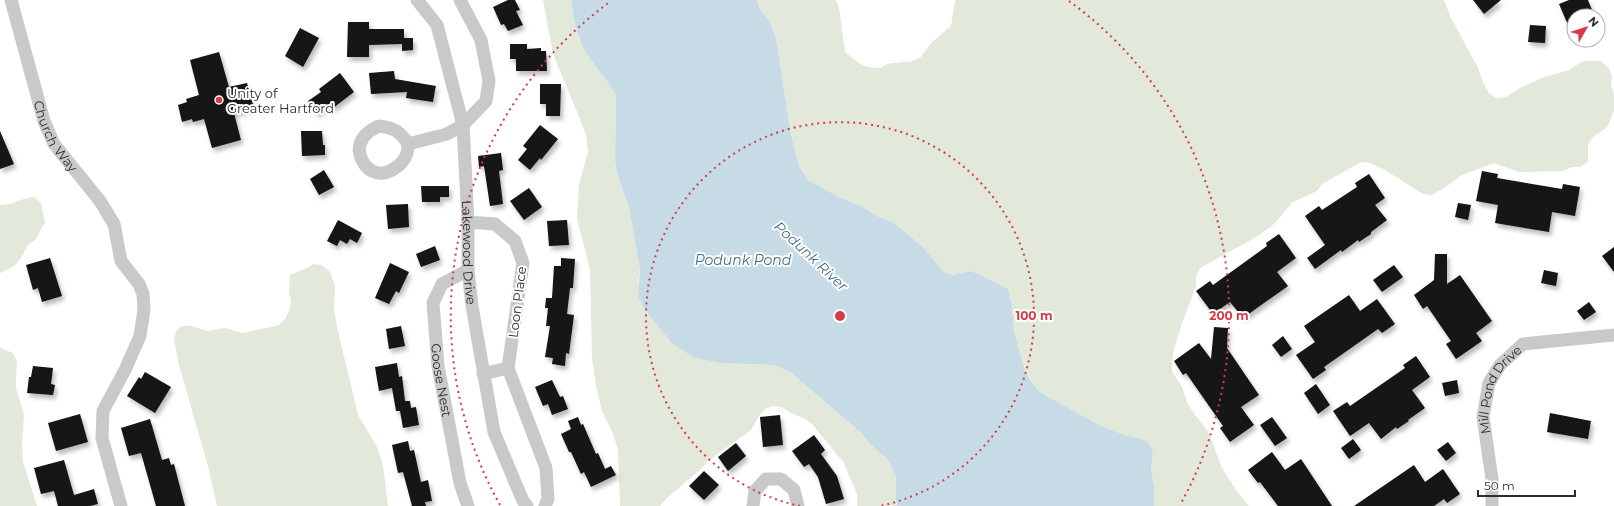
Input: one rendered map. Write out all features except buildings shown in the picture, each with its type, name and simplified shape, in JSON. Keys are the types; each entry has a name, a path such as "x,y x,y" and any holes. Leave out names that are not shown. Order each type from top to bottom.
{"street":[{"name":"Church Way","path":"11,0 44,121 54,144 100,200 114,224 121,261 139,284 143,294 144,310 140,336 125,370 103,411 102,438 121,506"},
{"name":"Lakewood Drive","path":"417,0 437,25 463,125 468,222 468,270 472,306 494,432 521,504"},
{"path":"408,144 447,134 463,125 486,101 489,81 481,40 460,0"},
{"name":"Loon Place","path":"468,222 494,224 515,241 523,263 508,368 546,468 548,499 545,506"},
{"name":"Goose Nest","path":"468,270 442,284 433,302 438,366 460,482 468,506"},
{"name":"Mill Pond Drive","path":"1492,506 1492,479 1483,417 1489,383 1500,365 1523,344 1614,336"},
{"path":"483,374 508,368"},
{"path":"753,506 755,491 766,479 781,479 794,490 798,506"}],"shaded area":[{"path":"543,0 571,0 575,25 580,41 588,56 614,91 616,96 615,161 619,180 629,207 640,270 638,284 643,307 720,363 773,365 790,372 860,432 872,446 886,458 896,477 897,506 857,506 857,495 844,463 812,424 782,407 773,406 765,409 751,430 708,461 660,506 620,506 618,450 613,434 602,411 596,386 592,358 590,269 577,219 579,185 588,152 586,135 553,54"},
{"path":"757,0 836,0 839,8 845,52 859,63 867,67 880,68 887,64 913,61 921,57 931,43 951,26 955,0 1444,0 1450,16 1478,68 1484,85 1489,93 1496,98 1506,97 1520,88 1544,77 1569,70 1583,61 1601,61 1608,67 1612,76 1611,84 1614,94 1614,111 1607,127 1593,137 1588,144 1588,162 1580,167 1572,167 1563,171 1519,172 1494,163 1462,175 1432,195 1423,194 1385,170 1370,163 1361,162 1322,184 1317,191 1293,202 1273,225 1256,237 1200,268 1196,276 1196,286 1173,353 1172,371 1182,387 1188,404 1209,433 1222,468 1236,490 1249,506 1154,506 1154,486 1151,469 1153,452 1142,439 1125,435 1101,426 1040,392 1025,371 1014,331 1012,305 1008,289 977,273 969,271 952,275 944,272 922,246 894,223 877,216 863,207 839,197 808,180 799,166 791,134 776,38 770,22 760,9"},
{"path":"34,197 41,203 45,222 36,239 28,245 19,261 13,267 0,273 0,205 10,204"},
{"path":"313,264 322,265 330,272 335,286 334,309 337,327 358,415 377,447 383,465 388,506 217,506 209,470 179,365 174,340 176,331 182,326 191,326 208,331 225,328 243,333 279,325 285,319 289,311 291,301 289,293 290,275"},
{"path":"0,347 13,353 17,361 16,388 24,415 22,443 23,462 37,506 0,506"}],"water":[{"name":"Podunk Pond","path":"571,0 757,0 760,9 770,22 776,38 791,134 799,166 808,180 839,197 863,207 877,216 894,223 922,246 944,272 952,275 969,271 977,273 1008,289 1012,305 1014,331 1025,371 1029,378 1040,392 1101,426 1125,435 1142,439 1149,444 1153,452 1151,469 1154,486 1154,506 897,506 896,477 886,458 872,446 860,432 790,372 773,365 720,363 693,357 671,342 643,307 639,298 638,289 640,270 629,207 619,180 615,161 616,96 614,91 588,56 580,41 575,25"}],"place":[{"name":"Unity of Greater Hartford","path":"219,100"}],"water label":[{"name":"Podunk River","path":"811,256"}]}
